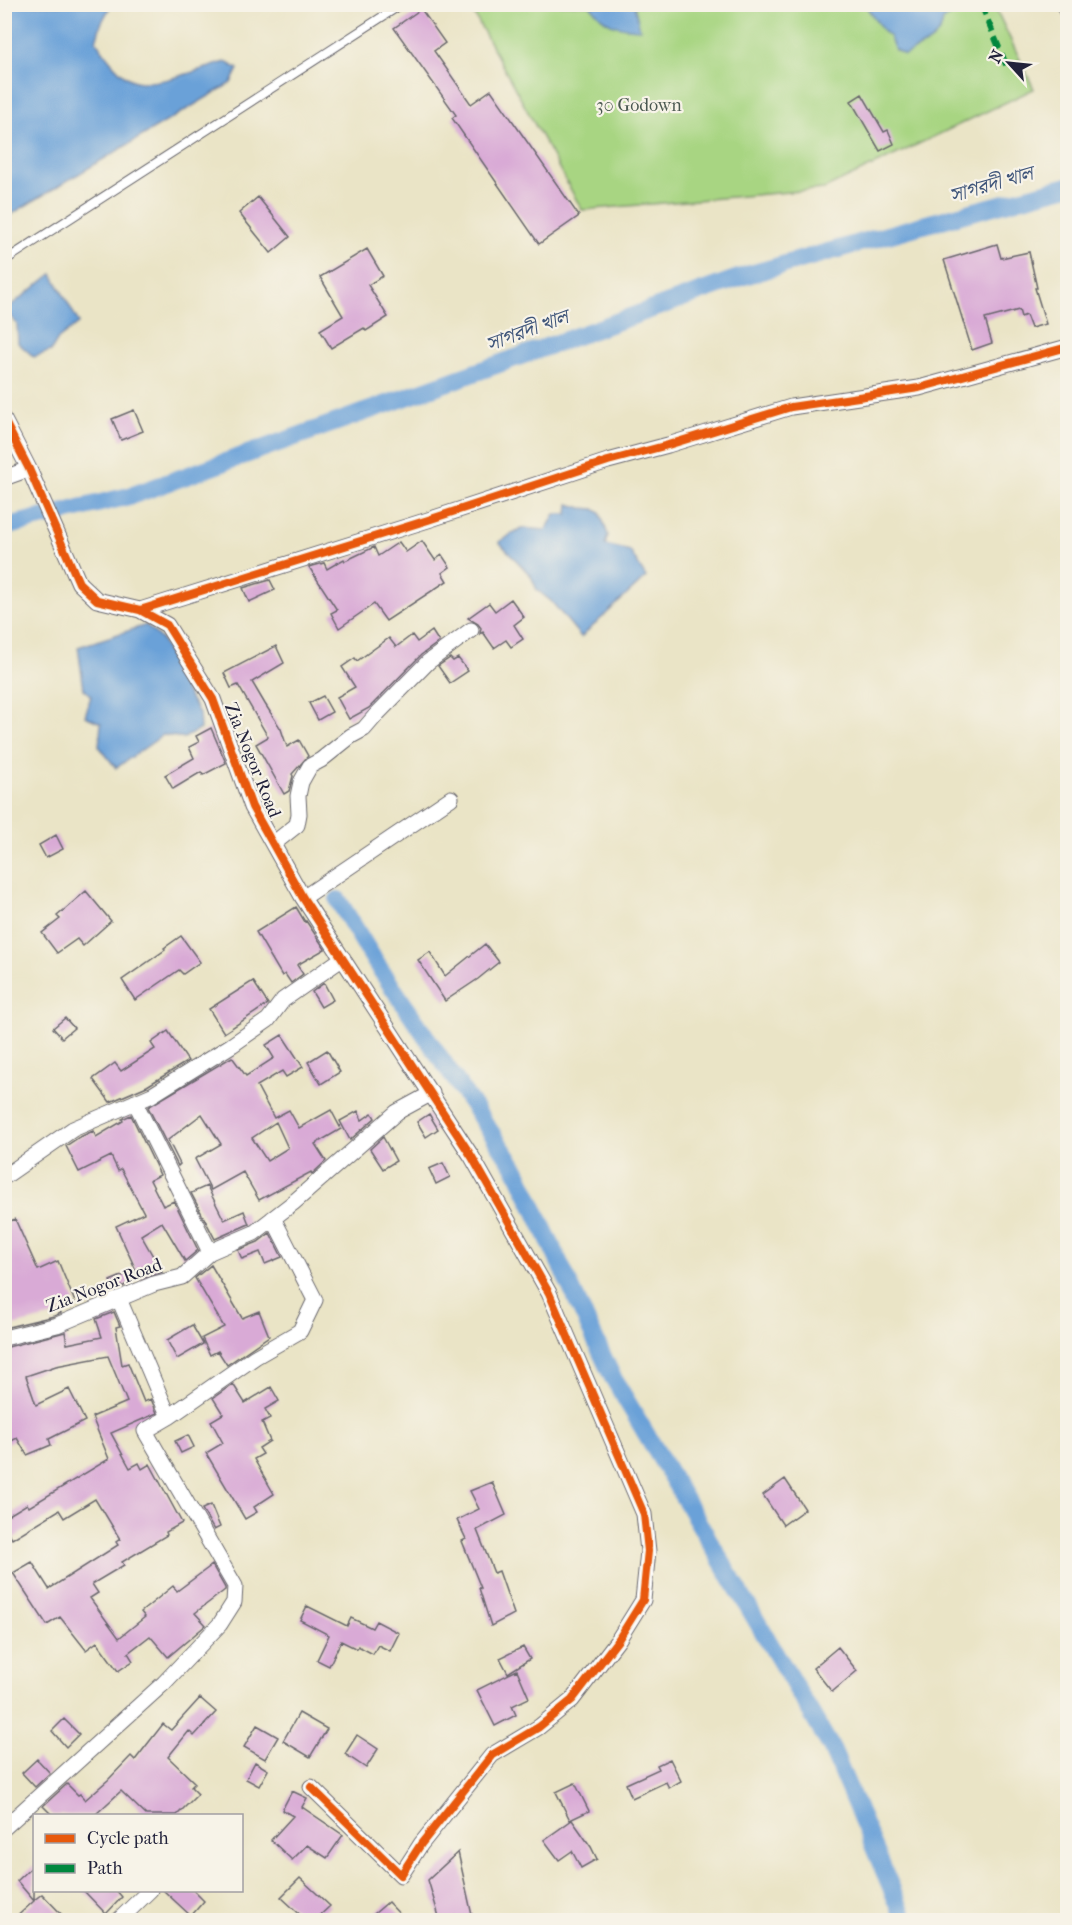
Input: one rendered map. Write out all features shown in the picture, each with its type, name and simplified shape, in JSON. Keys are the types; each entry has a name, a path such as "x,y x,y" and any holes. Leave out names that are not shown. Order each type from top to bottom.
{"street":[{"path":"1063,4 1068,14"},
{"path":"140,610 608,461 791,407 919,388 1064,348"},
{"name":"Zia Nogor Road","path":"4,420 32,475 79,583 97,600 140,610 166,625 213,699 252,807 303,898 472,1157 549,1293 644,1515 648,1551 643,1600 618,1640 572,1700 539,1727 492,1755 421,1844 401,1875 311,1787"},
{"path":"4,478 32,475"},
{"path":"273,844 297,825 301,782 310,766 364,729 428,662 471,630"},
{"path":"303,898 451,798"},
{"path":"4,1177 73,1130 152,1095 268,1020 283,1000 343,958"},
{"name":"Zia Nogor Road","path":"4,1338 57,1325 154,1284 182,1277 210,1252 254,1233 397,1112 432,1094"},
{"path":"135,1102 210,1252"},
{"path":"5,1827 164,1683 220,1624 234,1602 235,1586 144,1431 169,1417 255,1357 300,1331 315,1299 273,1218"},
{"path":"119,1299 169,1417"},
{"path":"119,1920 148,1892"}],"lane":[{"path":"4,261 402,4"}],"green space":[{"name":"30 Godown","path":"469,5 994,5 1034,89 824,189 582,210"}],"water":[{"path":"4,5 111,5 101,24 96,41 118,70 135,81 168,79 226,62 238,69 231,83 5,218"},
{"path":"590,5 634,5 640,29 611,24"},
{"path":"865,5 963,5 943,20 934,38 904,55 895,50 889,36"},
{"path":"52,274 79,323 58,339 51,351 34,357 18,343 17,324 5,310"},
{"path":"569,504 594,509 600,513 608,535 605,545 630,551 646,577 581,637 551,601 537,590 531,576 499,542 521,528 546,530 555,514 568,514"},
{"path":"146,625 162,640 186,692 199,713 200,729 184,738 163,735 116,768 99,746 101,723 85,716 91,696 84,689 78,647"}],"building":[{"path":"421,9 445,43 434,51 471,104 491,90 579,216 539,244 452,118 456,115 394,28"},
{"path":"862,94 884,132 888,130 894,144 880,151 851,101"},
{"path":"258,197 290,237 271,253 239,213"},
{"path":"997,244 1001,258 1029,252 1037,288 1035,288 1046,324 1031,328 1026,315 1021,317 1019,310 985,319 992,343 972,350 944,260"},
{"path":"367,249 383,276 368,285 388,317 366,331 364,328 331,348 320,330 343,316 320,277"},
{"path":"134,410 143,431 121,440 112,419"},
{"path":"422,541 435,560 442,555 450,567 442,573 447,581 386,621 374,604 339,628 331,613 337,610 309,567 324,563 327,569 344,559 345,561 374,547 378,556 399,542 406,552"},
{"path":"270,580 275,590 249,602 243,588"},
{"path":"511,599 524,617 514,625 523,639 511,647 506,640 494,648 483,632 480,634 481,628 478,624 468,618 489,603 495,611"},
{"path":"432,631 439,642 421,655 369,708 349,719 337,697 355,687 342,667 355,658 357,661 389,638 396,647 412,635 417,642"},
{"path":"276,646 284,663 252,682 281,729 287,747 299,740 308,756 292,774 289,791 284,794 256,744 268,737 238,685 231,688 224,673"},
{"path":"450,658 453,661 458,658 468,671 450,683 438,666"},
{"path":"323,696 332,712 318,720 309,703"},
{"path":"211,728 226,763 203,775 201,772 173,789 165,775 194,758 189,747 199,742 196,736"},
{"path":"56,835 63,849 46,858 39,845"},
{"path":"86,891 111,921 83,946 77,939 57,953 42,933 60,919 57,916"},
{"path":"296,907 325,949 297,965 303,974 291,983 285,974 282,976 256,932"},
{"path":"181,936 200,962 183,974 179,970 135,1000 122,980"},
{"path":"485,944 499,962 445,1001 418,960 430,952 445,976"},
{"path":"253,981 268,1004 224,1033 209,1009"},
{"path":"324,983 333,1000 321,1007 312,992"},
{"path":"65,1018 74,1028 62,1038 53,1028"},
{"path":"168,1031 188,1061 147,1086 110,1102 93,1079 115,1063 121,1071 155,1049 151,1043"},
{"path":"282,1035 303,1067 286,1077 282,1071 257,1086 274,1118 289,1110 299,1128 331,1110 341,1129 315,1144 326,1161 312,1174 311,1172 259,1200 243,1172 211,1190 195,1159 221,1144 202,1114 168,1140 180,1164 178,1166 148,1107 232,1057 246,1076 274,1058 266,1045","holes":["276,1122 288,1148 267,1161 252,1138"]},
{"path":"327,1050 340,1072 321,1084 308,1062"},
{"path":"358,1111 362,1120 372,1113 375,1118 350,1140 340,1121"},
{"path":"429,1114 438,1129 426,1137 417,1122"},
{"path":"131,1115 160,1175 150,1180 163,1206 174,1201 198,1250 185,1261 162,1222 141,1235 162,1272 140,1279 116,1226 144,1213 121,1169 118,1171 111,1156 79,1172 66,1146 93,1131 96,1137"},
{"path":"383,1137 396,1161 383,1169 370,1149"},
{"path":"443,1163 450,1177 436,1184 429,1169"},
{"path":"207,1186 224,1220 244,1211 249,1224 215,1239 191,1193"},
{"path":"15,1219 38,1270 58,1261 75,1302 60,1309 61,1313 54,1316 4,1328 4,1224"},
{"path":"270,1233 282,1257 265,1264 260,1252 242,1259 238,1250 258,1242"},
{"path":"211,1265 242,1318 259,1311 269,1336 227,1365 218,1351 210,1355 202,1338 224,1327 195,1278"},
{"path":"129,1273 133,1282 114,1290 110,1281"},
{"path":"114,1312 120,1326 116,1327 122,1365 128,1363 144,1402 151,1399 157,1413 111,1433 130,1468 139,1463 142,1469 150,1464 182,1523 166,1532 167,1535 122,1562 124,1565 92,1584 98,1593 90,1598 119,1638 145,1617 141,1612 173,1586 177,1591 212,1565 225,1588 195,1613 206,1625 168,1657 150,1636 128,1653 133,1661 118,1671 97,1642 86,1650 60,1617 47,1625 13,1573 32,1562 49,1589 118,1545 116,1542 120,1539 95,1499 64,1518 59,1510 12,1539 4,1526 4,1518 27,1504 29,1507 109,1459 92,1417 127,1402 108,1356 56,1366 26,1376 36,1405 69,1389 85,1421 49,1439 51,1445 27,1455 17,1438 4,1445 4,1348 65,1332 67,1344 102,1337 96,1319"},
{"path":"192,1325 203,1344 177,1359 167,1340"},
{"path":"233,1384 245,1403 271,1387 279,1401 265,1409 270,1418 262,1422 270,1441 259,1448 263,1454 254,1459 274,1494 254,1507 257,1512 245,1519 206,1453 223,1443 211,1421 223,1414 213,1398"},
{"path":"188,1435 194,1447 181,1453 175,1441"},
{"path":"785,1479 805,1509 783,1525 763,1495"},
{"path":"492,1482 506,1515 477,1530 494,1573 499,1571 514,1614 491,1626 479,1588 481,1588 462,1541 466,1539 457,1520 479,1509 470,1491"},
{"path":"211,1505 220,1527 214,1530 202,1509"},
{"path":"307,1606 347,1626 351,1618 372,1628 376,1621 399,1633 390,1651 378,1645 373,1654 341,1641 329,1666 317,1660 329,1635 300,1620"},
{"path":"523,1647 530,1659 508,1673 500,1658"},
{"path":"838,1647 857,1671 832,1692 813,1668"},
{"path":"517,1670 529,1698 512,1706 516,1715 495,1726 477,1690"},
{"path":"200,1698 216,1712 194,1736 189,1731 168,1757 195,1783 191,1787 198,1794 178,1814 145,1814 121,1791 96,1814 51,1814 43,1806 67,1784 85,1800 131,1756 135,1760 163,1724 171,1730"},
{"path":"299,1713 327,1729 310,1757 283,1741"},
{"path":"64,1719 79,1734 66,1747 52,1731"},
{"path":"257,1725 278,1737 265,1759 244,1747"},
{"path":"357,1735 378,1749 366,1768 345,1754"},
{"path":"37,1759 50,1773 35,1787 22,1773"},
{"path":"670,1759 681,1781 669,1788 666,1782 632,1798 626,1784 659,1769 657,1765"},
{"path":"255,1762 268,1770 259,1786 246,1779"},
{"path":"575,1783 589,1811 570,1820 556,1792"},
{"path":"292,1791 307,1798 302,1807 343,1835 327,1858 307,1845 292,1860 271,1840 293,1816 282,1810"},
{"path":"572,1820 597,1859 581,1868 572,1851 559,1860 544,1840"},
{"path":"458,1852 473,1920 440,1920 428,1880"},
{"path":"33,1866 34,1900 42,1894 67,1920 13,1920 34,1901 17,1881"},
{"path":"300,1878 330,1906 315,1920 306,1920 281,1897"},
{"path":"85,1892 118,1892 122,1897 106,1914"},
{"path":"165,1892 195,1892 204,1901 191,1916"},
{"path":"388,1902 405,1920 367,1920"}],"waterway":[{"name":"সাগরদী খাল","path":"4,527 133,495 747,275 1068,186"},
{"path":"338,900 376,963 516,1169 612,1376 831,1747 905,1920"}],"marked path":[{"path":"981,4 1007,67"},
{"path":"1063,4 1068,14"}],"cycle path":[{"path":"140,610 608,461 791,407 919,388 1064,348"},
{"path":"4,420 29,469 79,583 97,600 140,610 167,625 213,699 252,807 303,898 472,1157 549,1293 644,1514 648,1551 643,1600 618,1640 572,1700 539,1727 492,1755 421,1844 401,1875 311,1787"}]}
